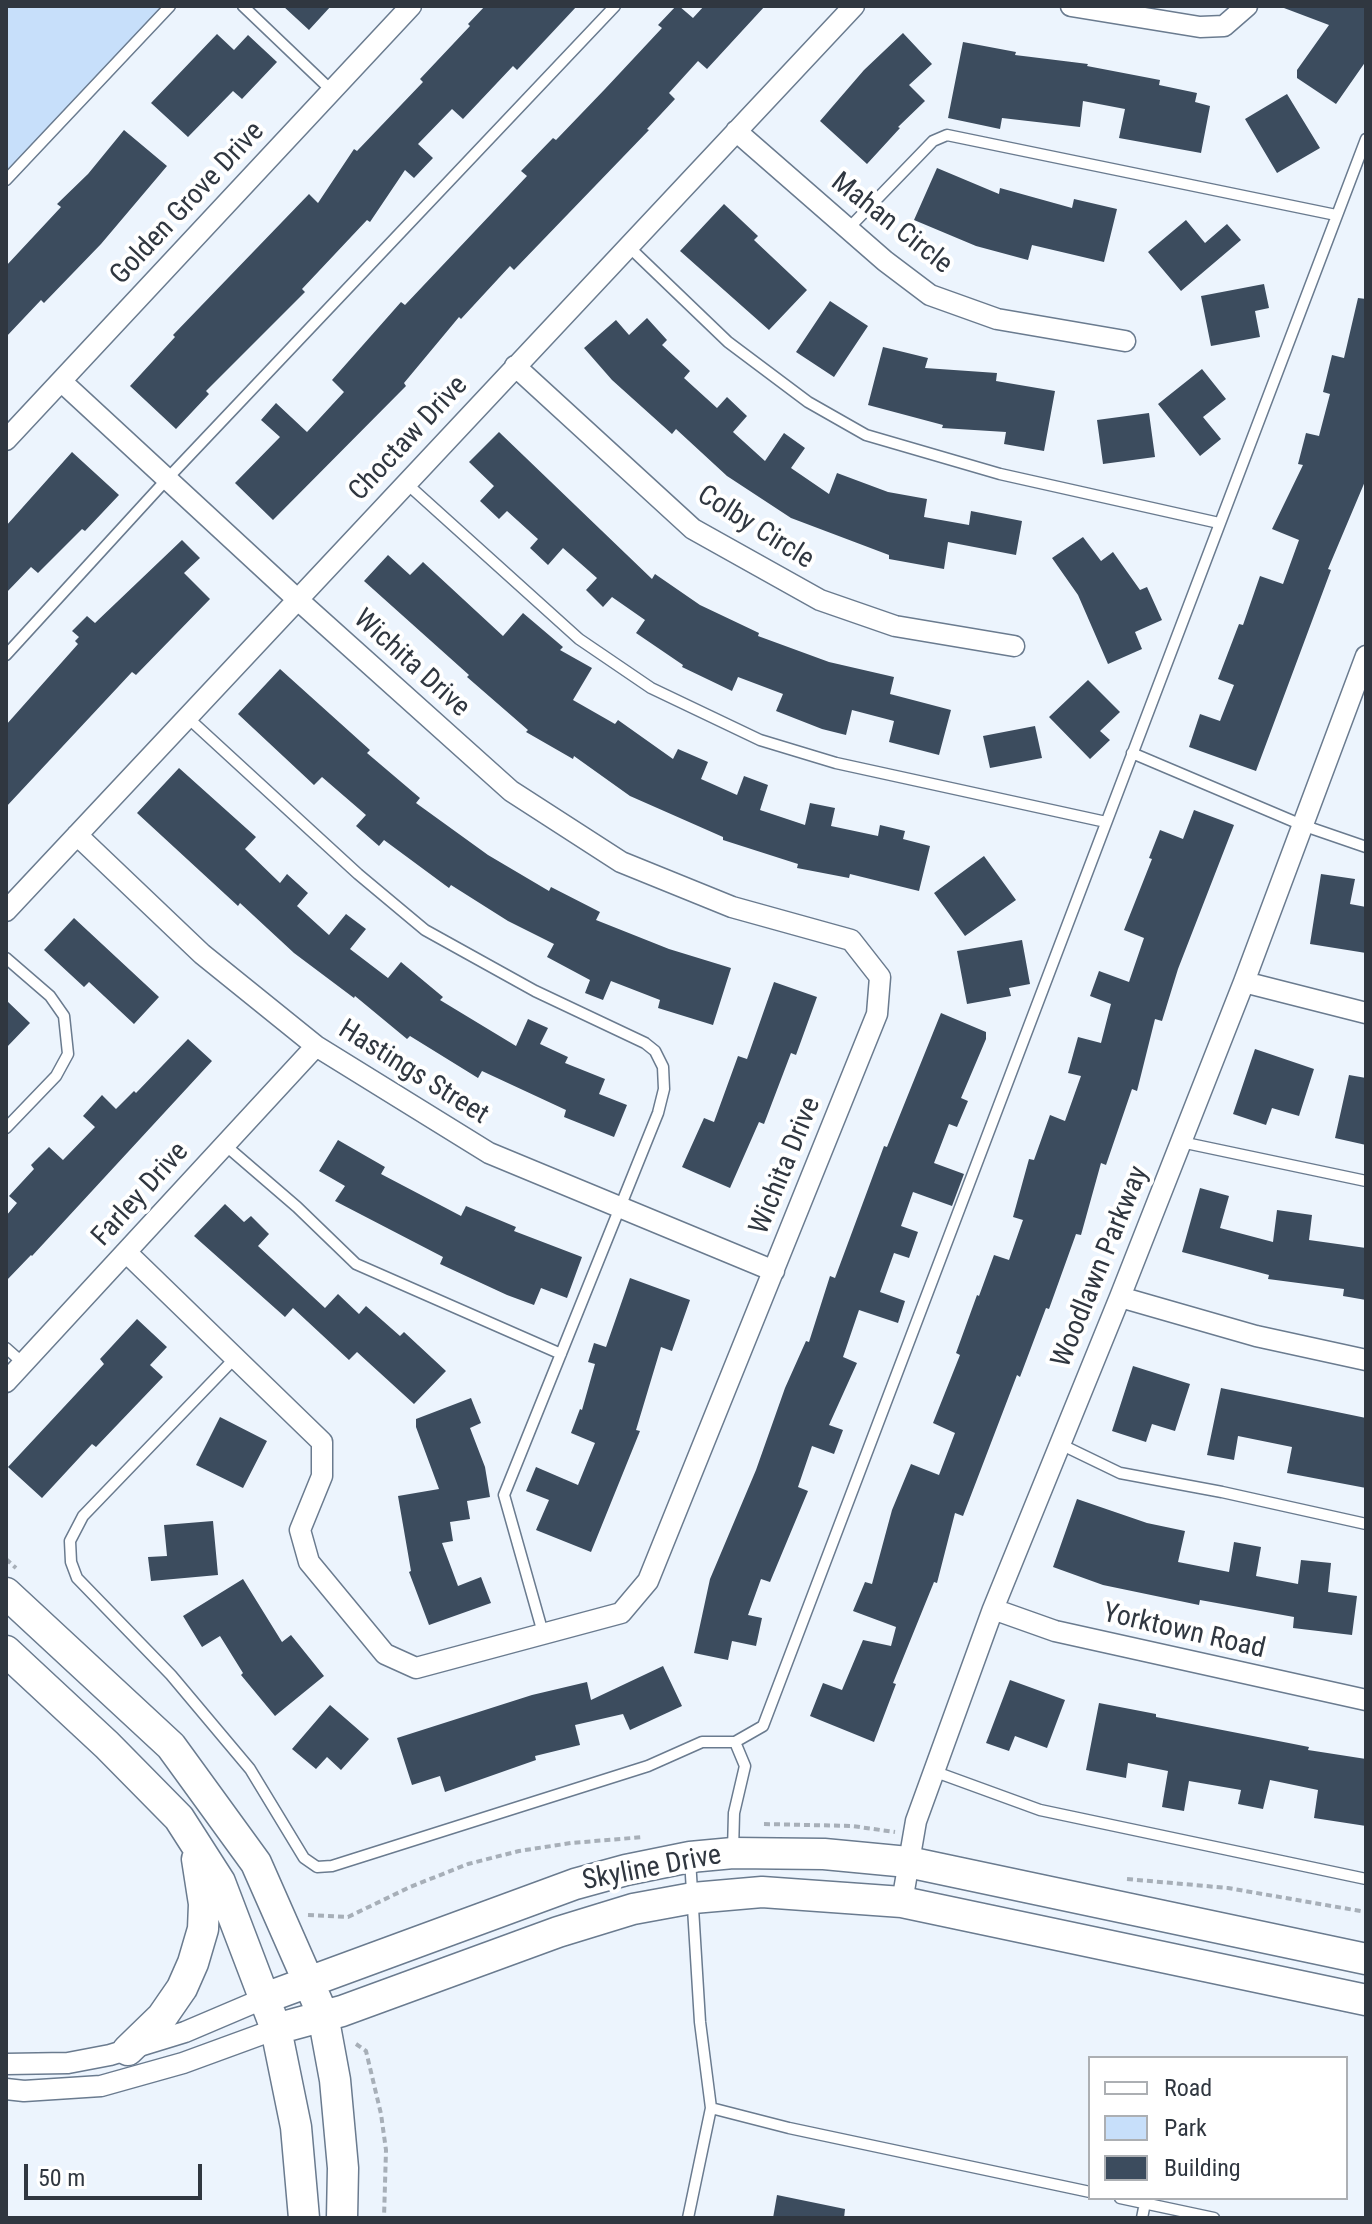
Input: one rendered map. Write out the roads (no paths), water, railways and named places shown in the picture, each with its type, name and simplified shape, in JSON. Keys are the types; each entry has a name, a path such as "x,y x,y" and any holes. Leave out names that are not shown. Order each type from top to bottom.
{"main road":[{"path":"11,1581 171,1746 256,1863 323,2015 335,2080 343,2168 342,2218"},
{"path":"6,1651 107,1745 179,1818 220,1882 276,2029 296,2127 304,2218"},
{"name":"Skyline Drive","path":"265,1998 575,1884 690,1857 733,1839 824,1854 910,1848 1366,1959"},
{"path":"128,2050 162,2017 182,1988 193,1963 203,1929 204,1904 194,1841"},
{"name":"Skyline Drive","path":"276,2029 342,2011 558,1932 633,1909 693,1898 762,1892 902,1902 1366,2000"}],"street":[{"name":"Golden Grove Drive","path":"6,440 411,6"},
{"name":"Choctaw Drive","path":"6,911 854,6"},
{"path":"1071,6 1200,27 1224,26 1247,6"},
{"name":"Mahan Circle","path":"736,131 848,229 930,295 997,319 1125,341"},
{"name":"Colby Circle","path":"515,366 693,529 807,593 895,626 1014,646"},
{"name":"Wichita Drive","path":"61,381 511,791 621,862 732,907 851,940 880,977 877,1014 648,1581 621,1613 416,1668 385,1654 309,1562 300,1530 322,1476 322,1442 127,1253"},
{"name":"Woodlawn Parkway","path":"902,1902 910,1848 933,1771 993,1609 1244,982 1366,656"},
{"name":"Hastings Street","path":"77,835 202,954 316,1046 489,1153 774,1271"},
{"path":"1244,982 1366,1013"},
{"name":"Farley Drive","path":"6,1382 316,1046"},
{"path":"1120,1297 1256,1336 1366,1360"},
{"name":"Yorktown Road","path":"993,1609 1055,1631 1366,1700"},
{"name":"Skyline Drive","path":"6,2064 68,2063 128,2050 185,2032 265,1998"},
{"name":"Skyline Drive","path":"6,2089 24,2091 101,2086 183,2063 276,2029"}],"lane":[{"path":"6,180 170,6"},
{"path":"243,6 332,91"},
{"path":"6,655 167,479 615,6"},
{"path":"848,229 933,141 947,135 1336,215"},
{"path":"236,1357 83,1516 70,1541 71,1562 77,1578 171,1675 250,1769 304,1858 317,1867 332,1866 648,1766 702,1742 735,1742 763,1726 1366,139"},
{"path":"628,246 728,342 808,402 866,435 1000,474 1219,523"},
{"path":"406,483 579,639 665,695 760,740 836,763 1106,822"},
{"path":"187,717 358,874 425,930 535,991 645,1043 655,1051 663,1067 664,1089 658,1113 504,1495 543,1633"},
{"path":"1132,753 1302,825 1366,847"},
{"path":"6,958 50,996 64,1016 68,1054 56,1076 6,1128"},
{"path":"1181,1142 1366,1181"},
{"path":"225,1145 297,1207 356,1264 561,1354"},
{"path":"6,1348 24,1364"},
{"path":"1060,1444 1120,1473 1366,1524"},
{"path":"733,1839 745,1766 735,1742"},
{"path":"933,1771 1040,1810 1366,1879"},
{"path":"688,2218 711,2108 700,2022 690,1857"},
{"path":"711,2108 789,2128 1088,2192"},
{"path":"1130,2200 1214,2218"},
{"path":"1142,2218 1145,2203"}]}
